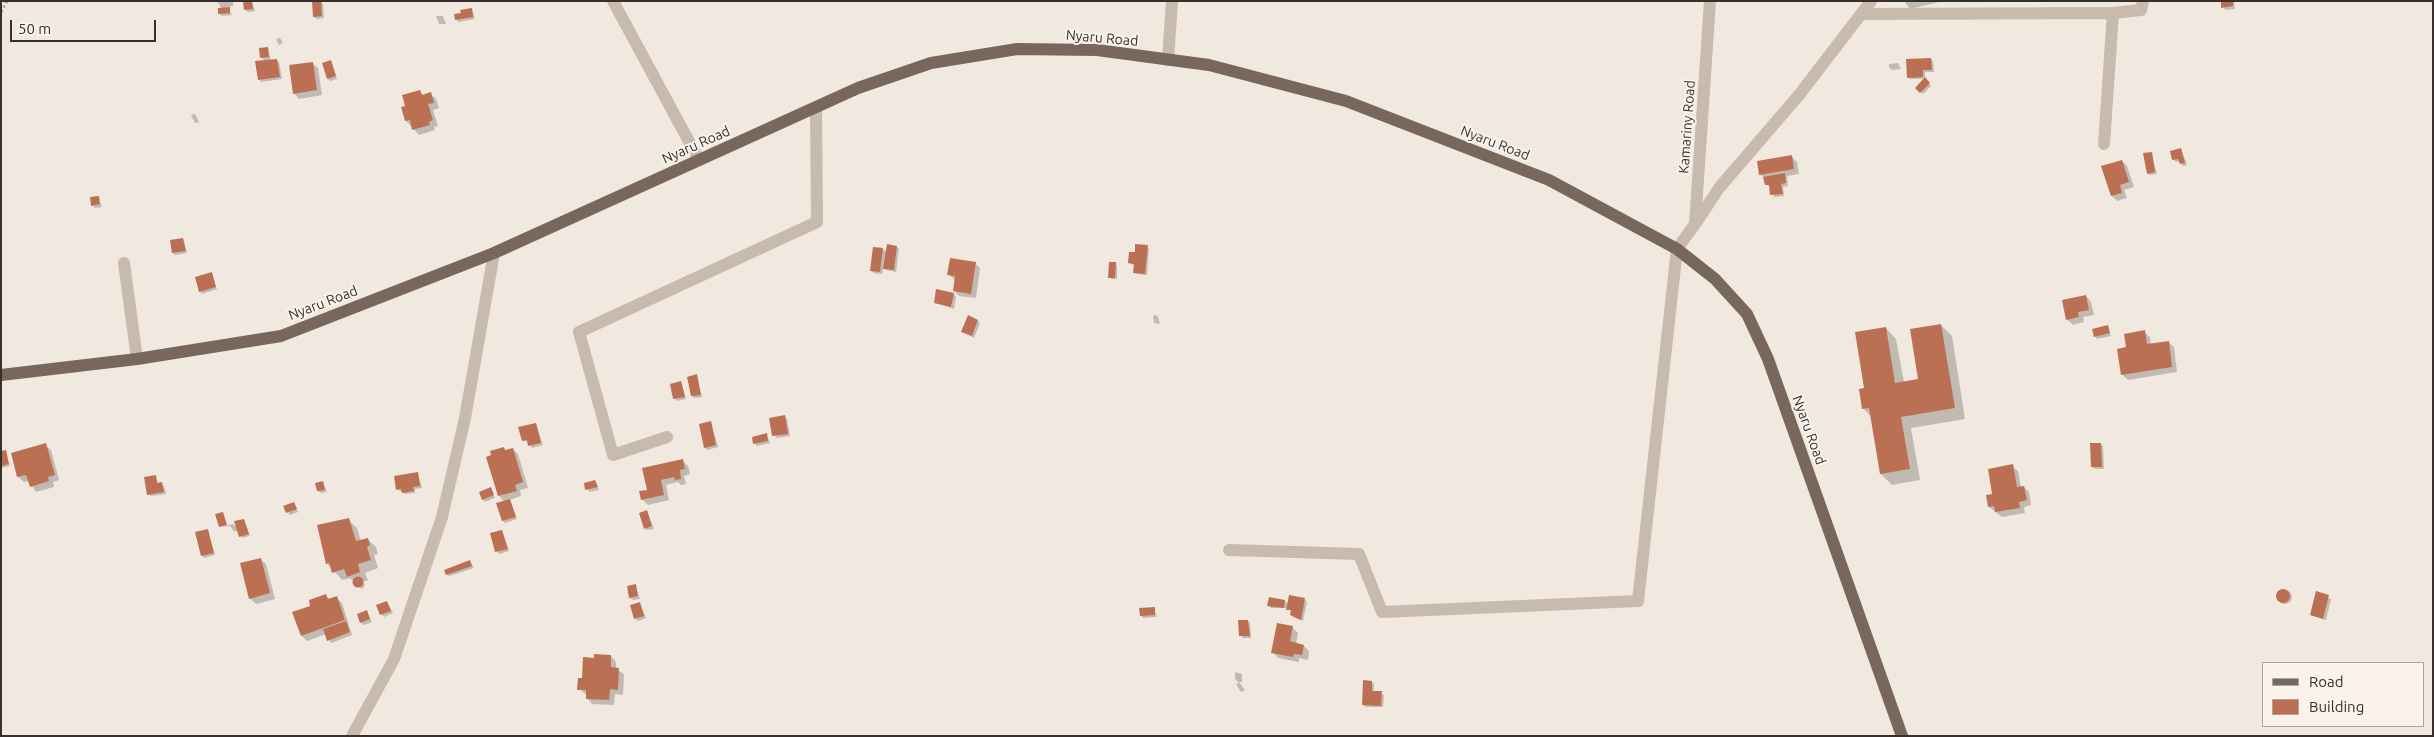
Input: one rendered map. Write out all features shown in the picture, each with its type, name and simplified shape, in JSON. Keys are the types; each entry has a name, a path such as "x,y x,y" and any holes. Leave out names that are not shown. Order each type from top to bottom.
{"main road":[{"name":"Nyaru Road","path":"1,375 136,359 281,336 494,253 858,88 931,63 1017,49 1097,50 1209,65 1346,101 1549,180 1677,249 1715,279 1747,314 1768,359 1902,736"}],"street":[{"path":"613,1 699,160"},
{"path":"1168,60 1172,1"},
{"name":"Kamariny Road","path":"1695,224 1710,1"},
{"path":"1229,550 1359,554 1382,612 1638,601 1677,249 1719,188 1799,95 1871,1"},
{"path":"1861,14 2113,13 2141,10 2142,1"},
{"path":"2104,144 2113,13"},
{"path":"666,437 613,455 579,332 817,222 816,107"},
{"path":"352,736 394,659 442,517 465,418 494,253"},
{"path":"124,263 136,359"}],"path":[{"path":"1,12 7,1"}],"building":[{"path":"243,1 252,1 253,9 244,10"},
{"path":"312,1 321,1 322,16 313,17"},
{"path":"2221,1 2233,1 2233,6 2221,8"},
{"path":"230,7 230,13 218,14 218,8"},
{"path":"472,8 473,17 455,20 454,14 461,13 460,10"},
{"path":"268,47 269,57 260,58 259,48"},
{"path":"1931,58 1932,70 1923,70 1923,77 1907,78 1906,59"},
{"path":"277,59 280,77 258,80 255,61"},
{"path":"331,60 336,76 327,79 322,63"},
{"path":"313,62 317,90 293,94 289,65"},
{"path":"1925,77 1930,83 1920,93 1915,88"},
{"path":"420,90 422,95 431,92 434,103 428,104 433,120 429,122 430,125 412,130 410,120 405,121 401,107 405,106 402,95"},
{"path":"2181,148 2185,163 2180,164 2178,159 2172,160 2170,151"},
{"path":"2152,152 2155,172 2147,174 2143,153"},
{"path":"1792,155 1794,169 1759,175 1757,161"},
{"path":"2122,160 2129,182 2120,185 2122,193 2111,196 2101,166"},
{"path":"1785,173 1786,183 1781,184 1783,194 1770,195 1769,185 1765,185 1763,177"},
{"path":"99,196 100,204 91,206 90,197"},
{"path":"183,238 186,251 172,253 170,240"},
{"path":"887,244 897,246 894,270 883,269"},
{"path":"1135,244 1148,245 1145,274 1133,273 1134,264 1128,263 1129,252 1135,252"},
{"path":"873,247 883,248 880,272 870,271"},
{"path":"950,258 976,262 971,294 953,291 955,276 947,275"},
{"path":"1109,262 1116,262 1115,278 1108,278"},
{"path":"212,272 216,287 199,292 195,277"},
{"path":"936,289 954,293 951,307 934,303"},
{"path":"2086,295 2089,310 2078,312 2079,317 2066,320 2062,300"},
{"path":"968,315 978,320 972,336 961,332"},
{"path":"1941,324 1955,408 1901,417 1910,469 1880,474 1869,408 1862,409 1859,389 1864,388 1855,332 1886,327 1895,383 1918,379 1910,329"},
{"path":"2108,325 2110,333 2094,337 2092,329"},
{"path":"2145,330 2147,344 2169,341 2172,367 2121,375 2117,349 2126,347 2124,334"},
{"path":"697,374 701,395 691,396 687,377"},
{"path":"681,381 685,397 673,399 670,384"},
{"path":"785,415 788,434 772,436 769,418"},
{"path":"711,421 716,445 704,448 699,424"},
{"path":"536,423 541,443 528,446 527,440 522,441 518,427"},
{"path":"767,433 768,441 753,444 752,437"},
{"path":"46,443 55,475 48,477 49,481 30,487 26,475 17,477 11,453"},
{"path":"2090,443 2101,443 2102,467 2091,467"},
{"path":"504,447 505,450 513,448 523,482 515,485 517,491 498,496 486,457 491,455 490,451"},
{"path":"6,450 9,464 1,466 1,451"},
{"path":"683,459 685,469 680,470 681,479 675,480 674,477 661,480 664,495 641,500 639,491 647,490 642,468"},
{"path":"2013,464 2017,487 2024,486 2027,500 2019,502 2020,508 1995,512 1994,506 1988,507 1986,495 1992,494 1988,469"},
{"path":"418,472 420,486 413,487 414,491 402,493 401,489 396,490 394,476"},
{"path":"156,475 157,483 162,482 164,492 147,495 144,477"},
{"path":"595,480 598,487 585,490 584,483"},
{"path":"323,481 325,490 317,491 315,483"},
{"path":"491,487 494,495 482,500 479,492"},
{"path":"510,499 516,517 502,521 496,503"},
{"path":"294,502 297,509 286,513 283,506"},
{"path":"647,510 652,526 644,529 639,513"},
{"path":"223,512 227,525 219,527 215,514"},
{"path":"349,518 356,541 368,538 370,545 367,547 371,560 358,564 360,572 347,577 344,569 332,573 329,563 326,564 317,525"},
{"path":"244,519 249,534 239,537 234,521"},
{"path":"208,529 214,553 201,556 195,532"},
{"path":"502,530 508,549 495,552 490,533"},
{"path":"261,558 270,593 249,599 240,563"},
{"path":"470,560 472,566 446,575 444,570"},
{"path":"356,577 360,577 363,582 362,586 356,587 353,584 353,580"},
{"path":"636,584 638,596 629,598 627,586"},
{"path":"2280,589 2286,589 2290,596 2286,603 2280,603 2276,599 2276,593"},
{"path":"2316,591 2329,595 2323,619 2310,615"},
{"path":"326,594 328,599 337,596 345,620 301,636 292,612 310,606 309,600"},
{"path":"1289,595 1305,598 1301,620 1290,615 1291,610 1286,610"},
{"path":"1269,597 1285,600 1284,608 1267,606"},
{"path":"387,601 391,611 380,615 376,605"},
{"path":"640,602 644,616 634,619 630,605"},
{"path":"1155,607 1155,615 1140,616 1139,608"},
{"path":"367,610 370,619 360,623 357,614"},
{"path":"1238,620 1248,620 1250,636 1239,636"},
{"path":"346,621 350,632 327,641 323,629"},
{"path":"1277,623 1293,626 1290,641 1304,645 1302,655 1294,654 1293,657 1271,653"},
{"path":"594,654 611,655 611,667 619,668 618,690 610,689 609,700 586,699 586,690 577,690 578,678 582,678 583,657 594,658"},
{"path":"1363,680 1372,681 1372,691 1382,691 1381,706 1362,705"}]}
